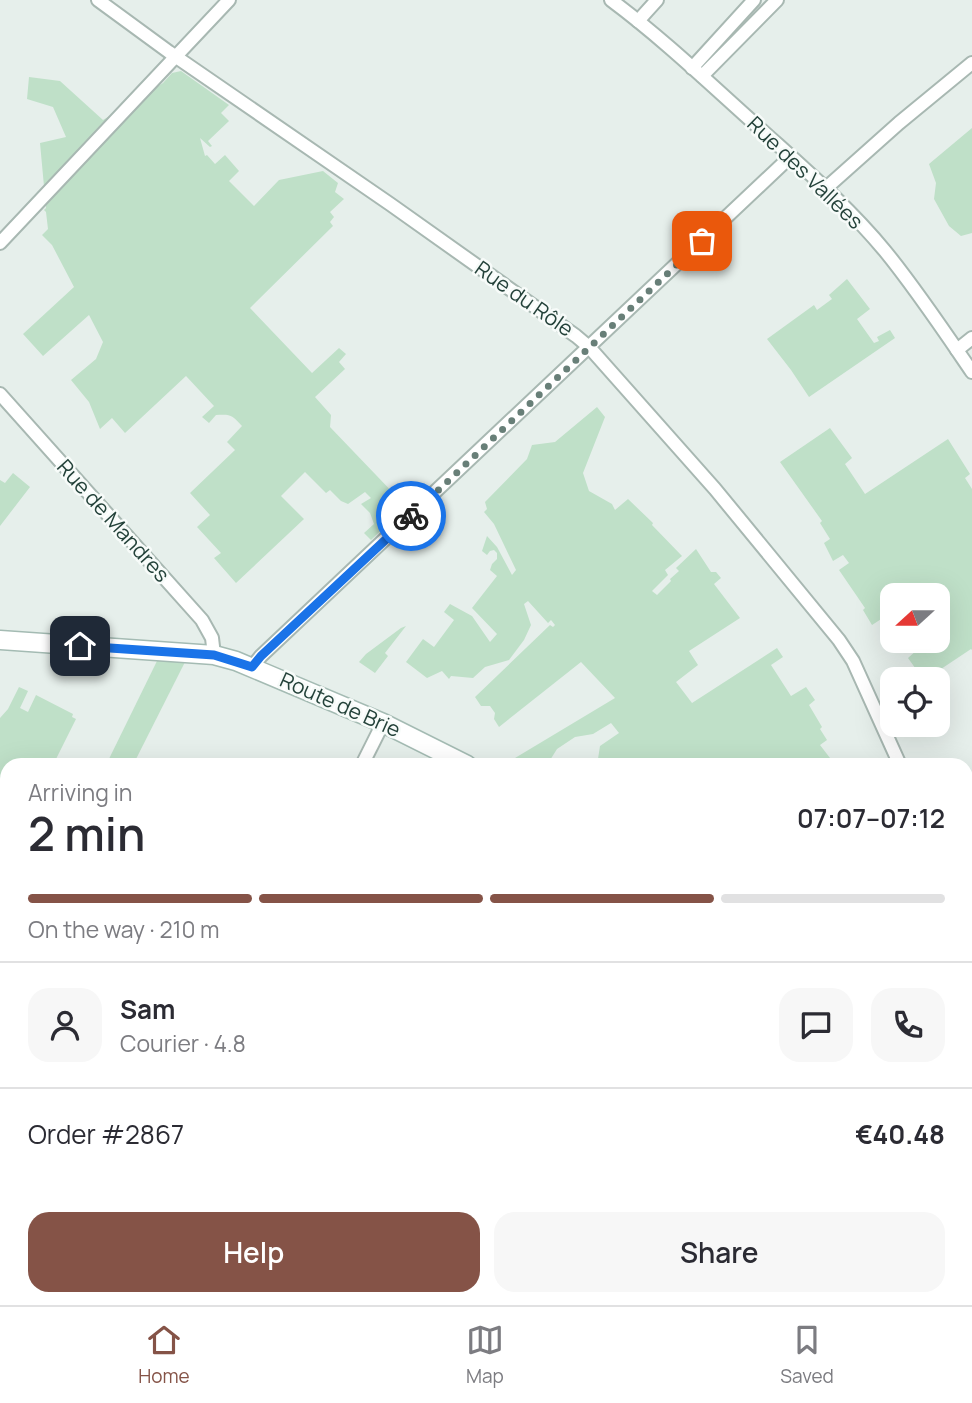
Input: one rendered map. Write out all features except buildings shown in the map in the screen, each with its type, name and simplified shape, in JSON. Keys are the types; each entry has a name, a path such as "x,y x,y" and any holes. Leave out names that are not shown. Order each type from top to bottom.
{"street":[{"name":"Rue du Rôle","path":"98,0 589,347 715,489 839,640 853,661 897,758"},
{"path":"0,243 229,0"},
{"name":"Rue des Vallées","path":"611,0 697,72 825,189 883,249 972,372"},
{"path":"638,20 657,0"},
{"path":"697,72 754,0"},
{"path":"697,72 777,0"},
{"path":"825,189 972,63"},
{"path":"252,667 790,157"},
{"path":"957,349 972,338"},
{"name":"Rue de Mandres","path":"0,394 202,620 212,638 214,655"},
{"name":"Route de Brie","path":"0,640 214,655 252,667 383,723 453,758"},
{"path":"366,758 383,723"}],"green space":[{"path":"181,71 229,105 221,113 229,121 208,141 212,146 200,138 205,156 215,164 225,155 239,171 229,181 254,206 279,180 323,171 338,183 335,192 344,199 330,212 334,217 330,222 333,226 250,308 312,373 339,348 346,354 339,362 345,369 315,397 331,415 330,427 399,499 395,503 401,511 371,540 364,533 374,524 370,513 361,504 371,498 365,492 348,504 330,490 326,493 305,472 281,496 304,519 236,583 214,558 221,553 197,527 210,515 190,493 235,450 227,442 242,426 228,415 216,415 209,423 202,417 214,406 186,376 125,433 112,418 100,429 89,402 71,380 96,359 103,342 89,315 43,356 23,334 74,287 52,245 42,235 48,229 44,210 46,208 40,143 66,137 53,107 27,99 29,77 60,81 103,120 163,83 172,73"},
{"path":"972,128 972,233 961,236 949,226 934,199 936,183 929,164"},
{"path":"847,279 870,309 857,319 874,343 879,341 877,337 890,330 895,338 809,397 767,339 814,305 817,310 832,299 829,295"},
{"path":"597,407 605,417 583,473 589,491 612,504 615,510 628,499 682,556 665,570 668,575 652,591 657,595 679,571 676,568 696,549 711,572 716,572 721,578 714,584 740,618 689,651 698,665 676,682 692,703 777,648 783,657 771,665 791,696 806,687 815,700 809,705 827,740 820,745 830,758 598,758 600,746 619,733 611,723 593,734 575,737 557,749 551,758 515,758 615,698 581,662 499,727 490,706 481,706 475,697 550,625 555,625 551,620 548,623 528,601 524,604 531,625 524,640 509,660 485,667 473,678 451,676 449,679 442,671 427,678 406,662 423,639 434,647 454,620 444,612 450,604 472,616 490,642 497,634 472,608 497,576 490,570 497,559 497,553 494,550 487,555 482,551 487,536 497,547 512,575 516,570 494,524 484,512 487,509 485,502 527,459 532,445 555,442"},
{"path":"830,428 852,458 845,464 865,494 948,439 970,474 965,478 972,489 972,650 944,667 914,667 908,658 914,653 950,653 950,583 880,583 880,620 872,625 863,610 865,608 839,570 849,563 843,555 833,561 824,543 830,539 820,523 822,521 780,462"},
{"path":"13,473 30,487 0,526 0,480 5,483"},
{"path":"406,626 385,653 388,656 375,673 359,662 366,654"},
{"path":"157,661 185,662 137,758 109,758"},
{"path":"19,687 28,691 20,708 28,712 36,695 73,714 72,717 76,719 56,758 0,758 0,718 8,709"}],"way so far":[{"path":"411,516 702,241"}],"route":[{"path":"80,646 214,655 252,667 411,516"}]}
